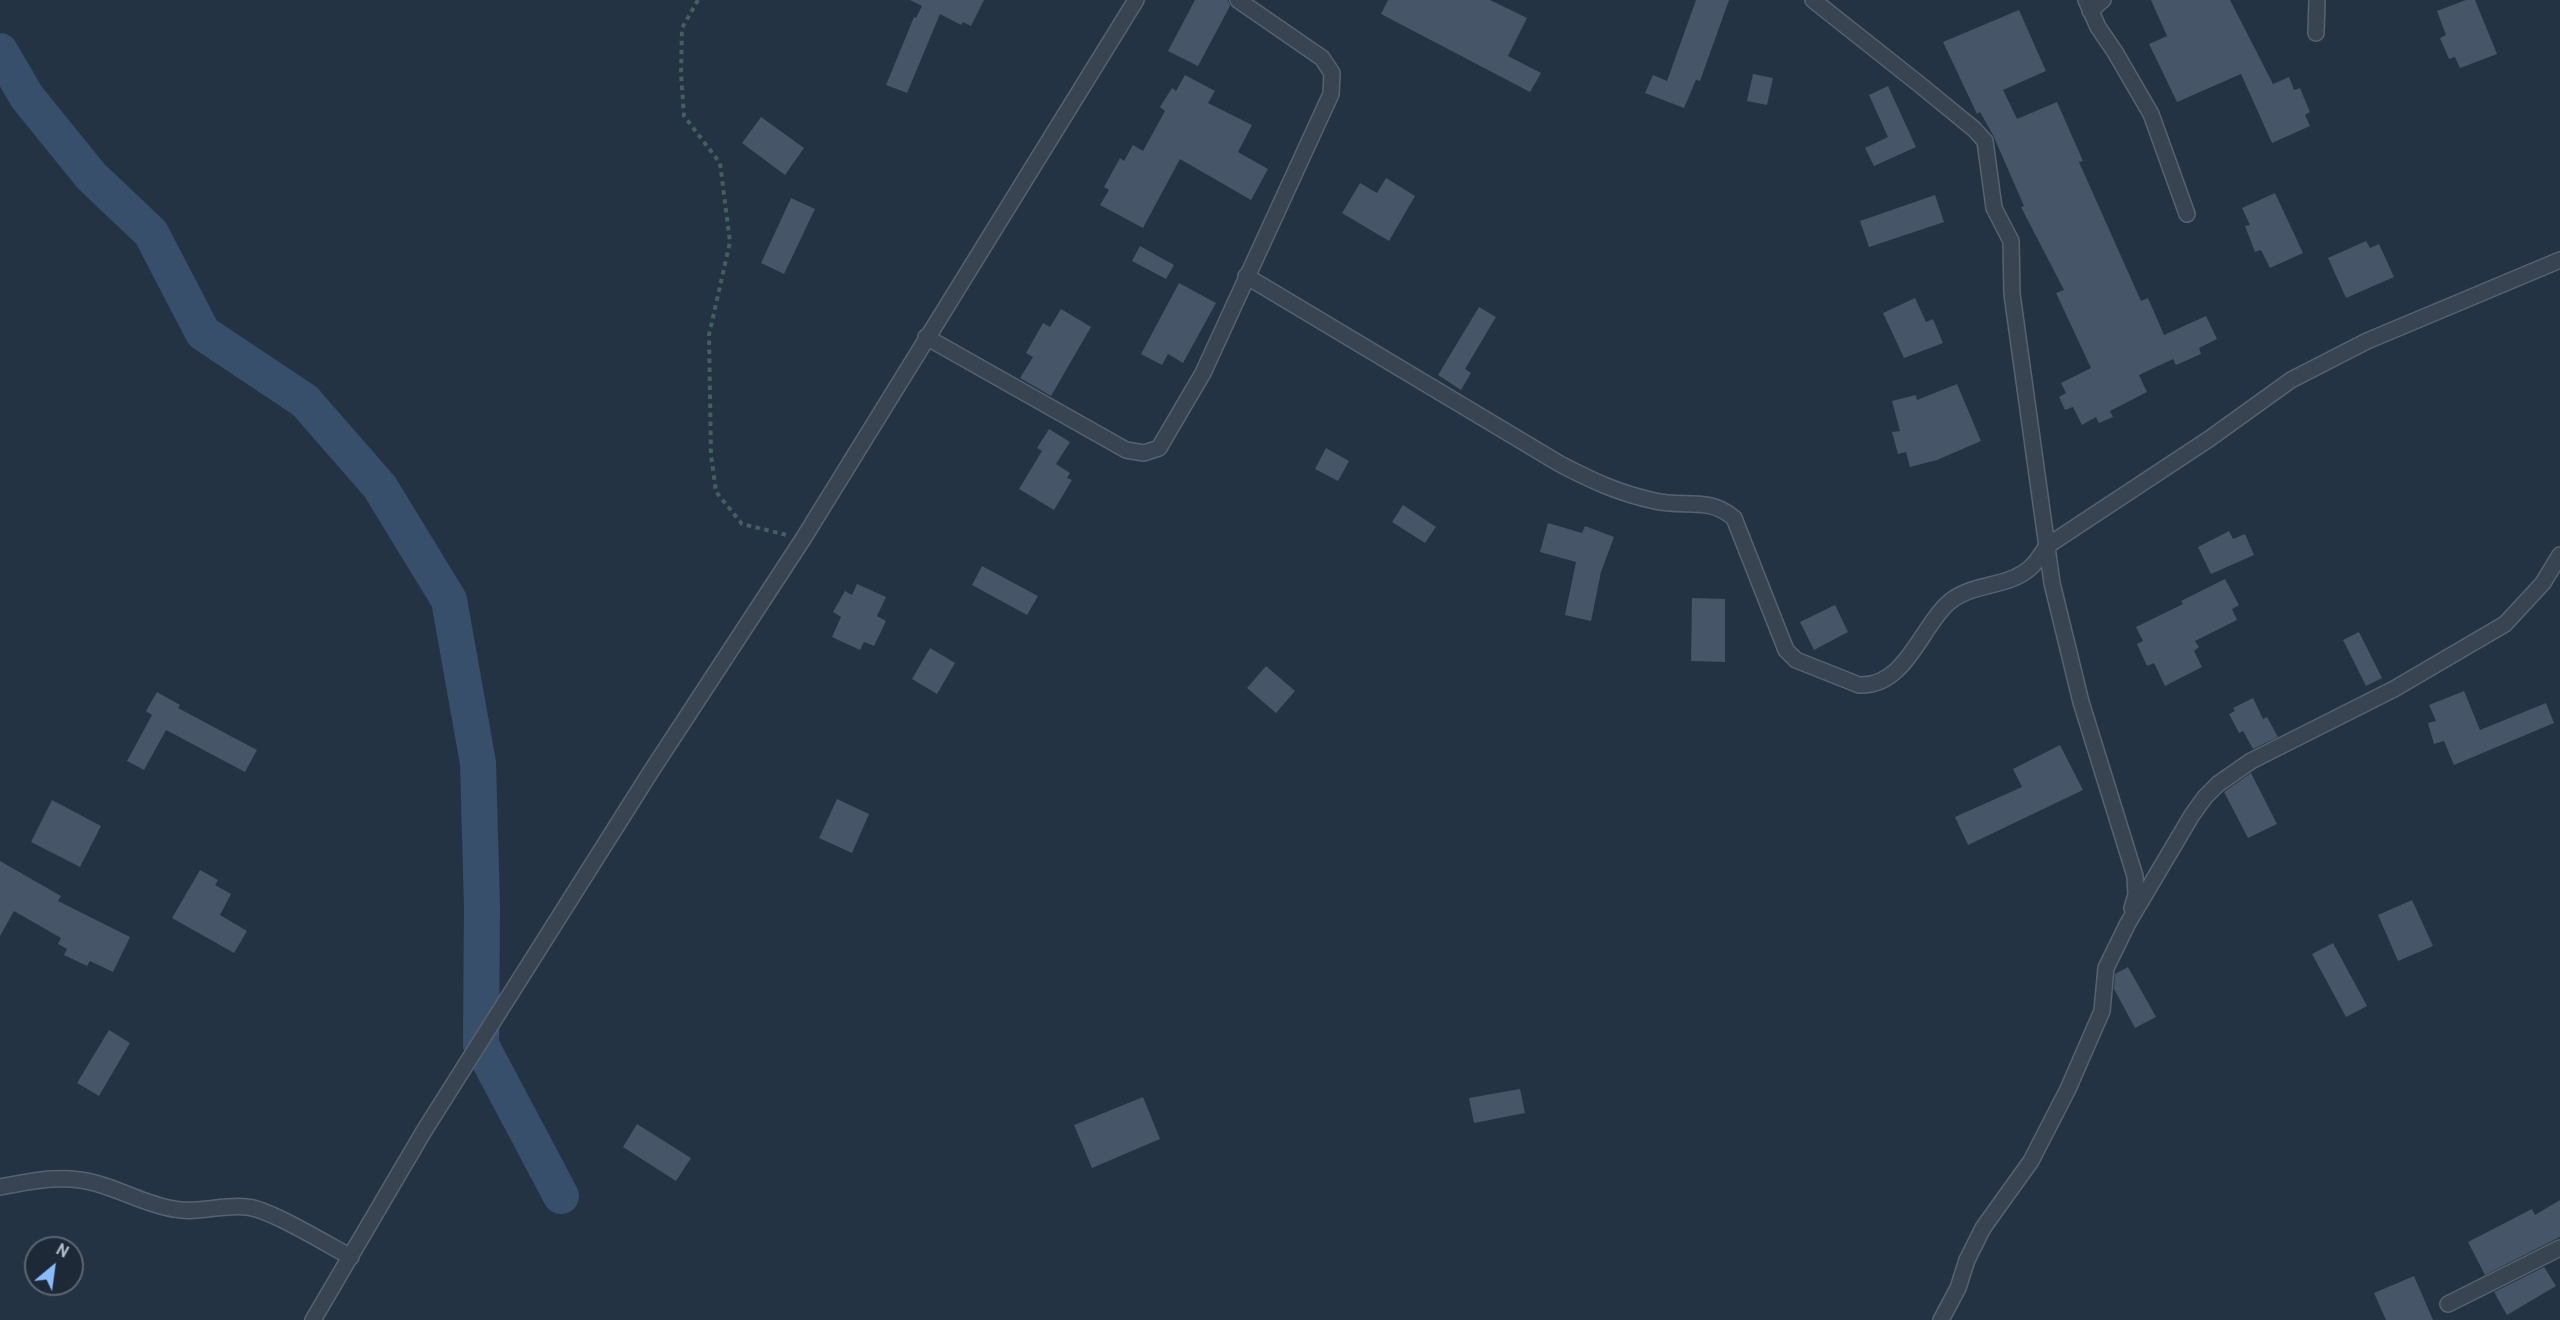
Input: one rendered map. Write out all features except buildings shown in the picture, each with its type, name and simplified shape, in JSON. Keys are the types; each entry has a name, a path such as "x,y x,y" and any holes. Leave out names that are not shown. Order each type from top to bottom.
{"street":[{"path":"313,1320 431,1121 637,793 802,539 1136,0"},
{"path":"926,336 1125,450 1144,453 1159,448 1203,373 1332,94 1332,73 1322,58 1238,0"},
{"path":"1813,0 1947,106 1985,141 1994,208 2011,241 2012,294 2052,583 2081,702 2135,876 2136,895 2128,922"},
{"path":"2103,0 2088,5 2151,114 2187,214"},
{"path":"2316,33 2318,0"},
{"path":"1246,276 1560,464 1610,489 1658,502 1722,508 1734,518 1786,650 1796,660 1859,685 1870,685 1882,682 1901,667 1932,621 1948,602 1972,590 2002,583 2022,574 2032,567 2047,546 2209,439 2291,380 2367,341 2560,260"},
{"path":"1941,1320 1958,1288 1967,1260 1983,1228 2031,1161 2068,1089 2102,1011 2106,968 2128,922 2192,815 2218,784 2251,761 2394,689 2505,624 2543,583 2560,555"},
{"path":"0,1187 51,1178 73,1178 95,1183 172,1209 188,1211 248,1206 351,1257"},
{"path":"2448,1304 2560,1248"}],"path":[{"path":"698,0 682,28 681,73 684,116 720,163 730,242 709,335 711,455 716,492 742,524 802,539"}],"waterway":[{"path":"0,51 27,97 91,176 151,233 203,333 305,401 380,487 449,600 478,763 482,907 481,1045 561,1196"}]}
